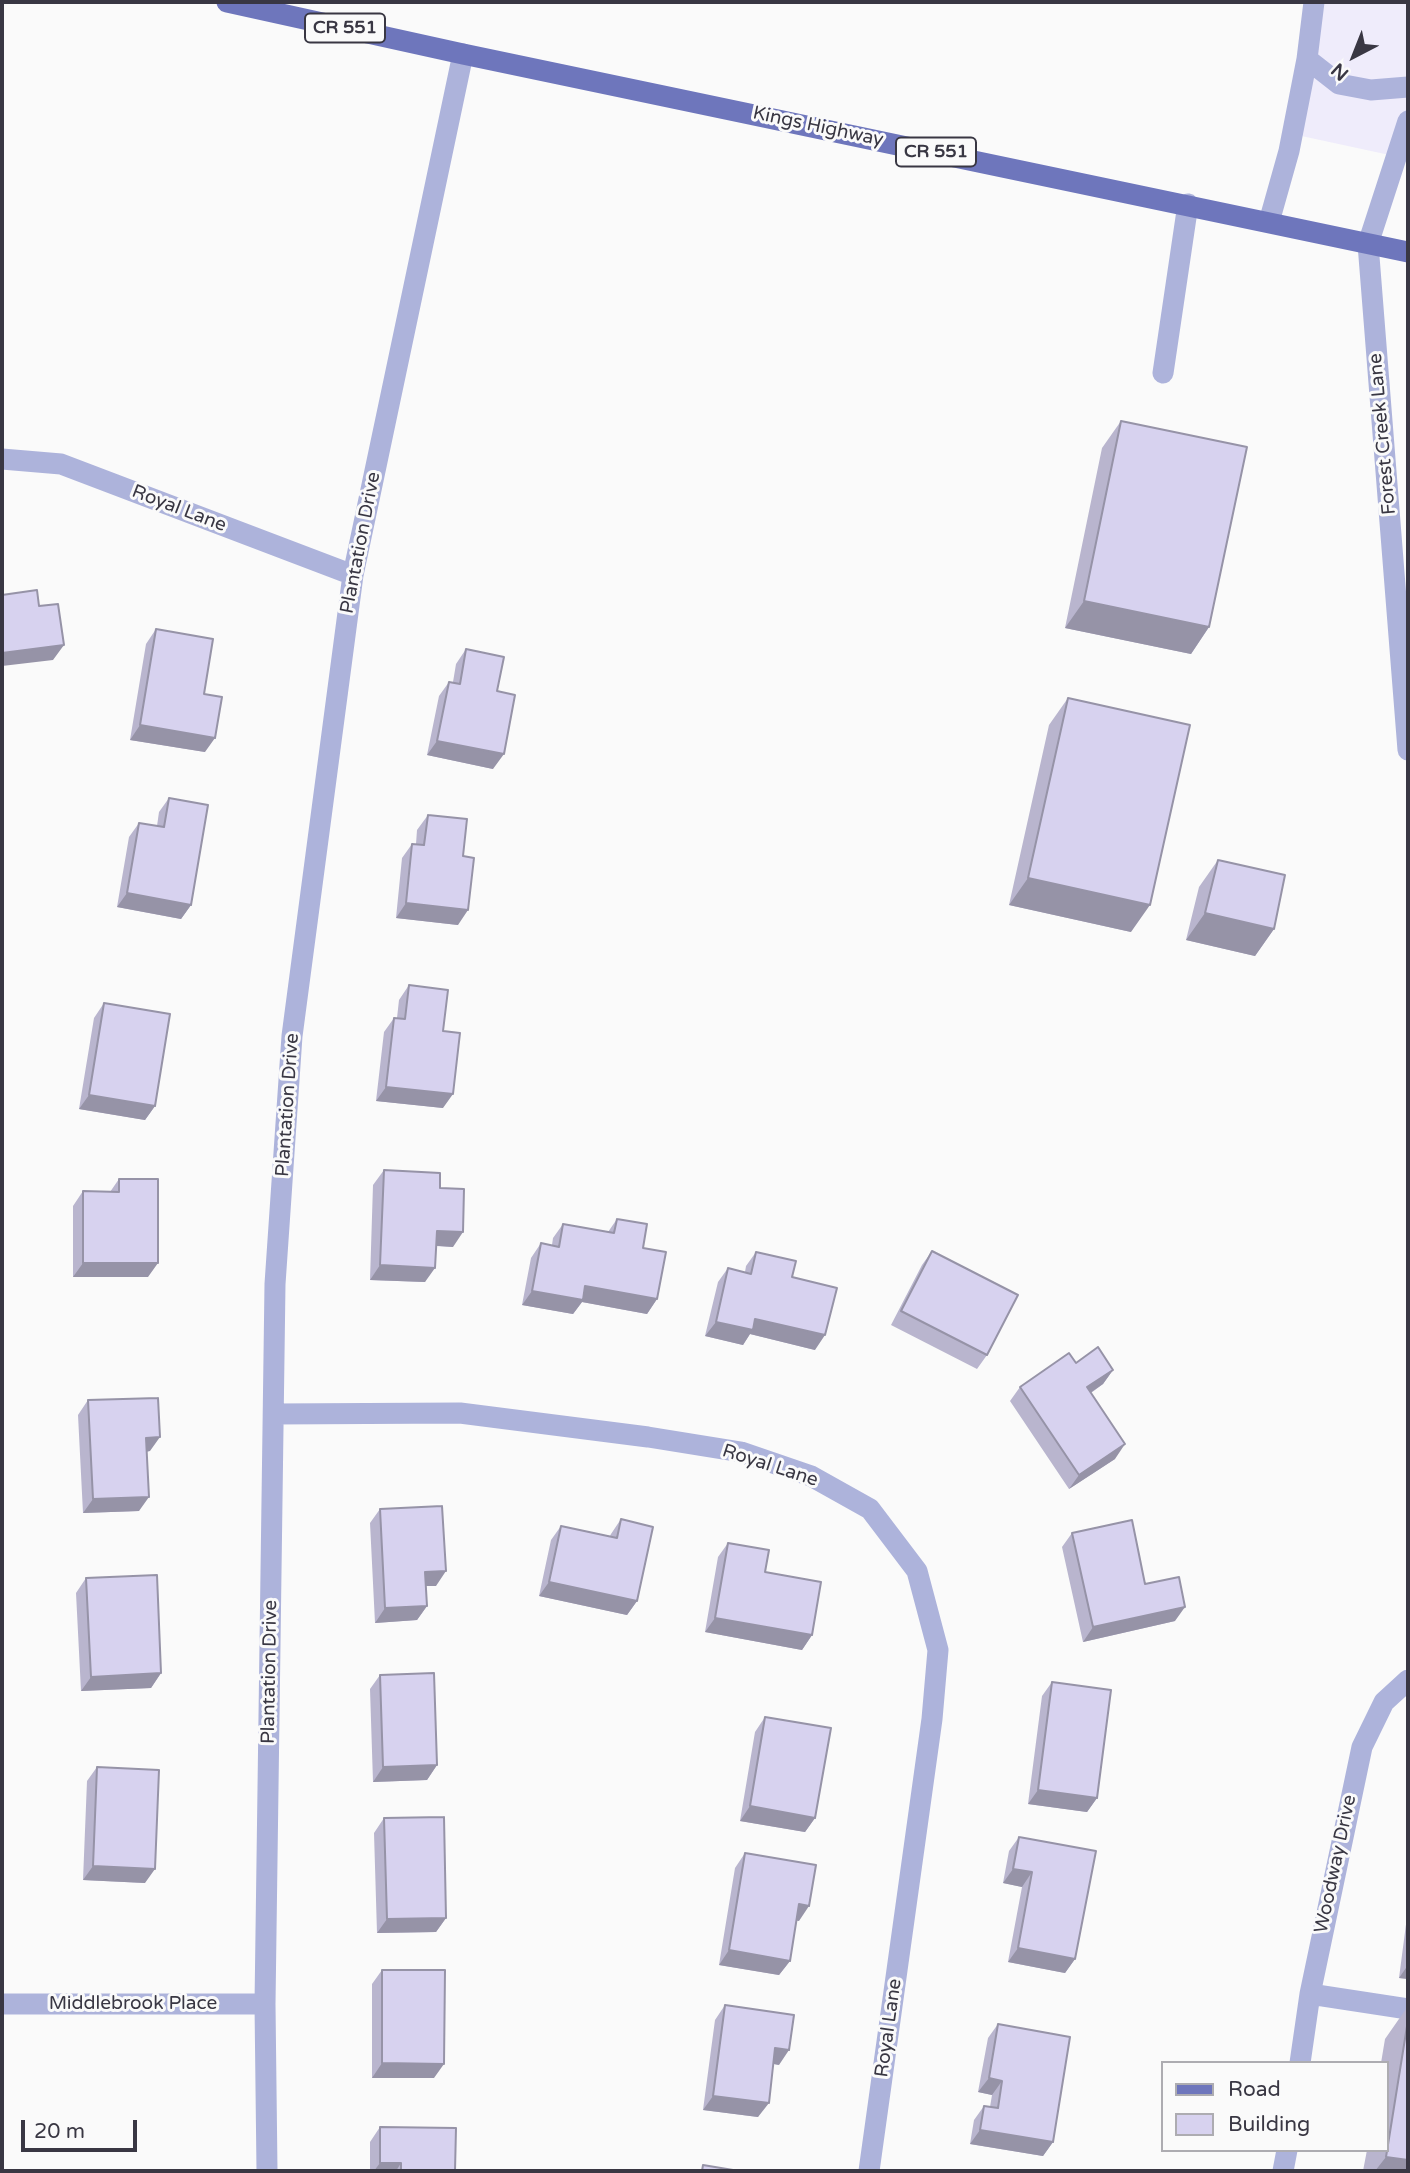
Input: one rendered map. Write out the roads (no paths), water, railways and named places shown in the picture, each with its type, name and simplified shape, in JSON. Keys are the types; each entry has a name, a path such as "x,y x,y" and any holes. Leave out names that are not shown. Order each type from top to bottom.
{"main road":[{"name":"Kings Highway","path":"227,2 463,54 1408,251"}],"street":[{"path":"1269,222 1289,150 1307,59 1314,2"},
{"name":"Plantation Drive","path":"267,2171 265,2004 275,1284 292,1036 353,575 463,54"},
{"path":"1307,59 1339,85 1371,90 1408,88"},
{"path":"1368,244 1408,121"},
{"path":"1163,373 1188,204"},
{"name":"Forest Creek Lane","path":"1368,244 1408,750"},
{"name":"Royal Lane","path":"2,459 61,464 353,575"},
{"name":"Royal Lane","path":"274,1414 460,1413 648,1437 741,1452 811,1476 870,1508 917,1571 938,1650 932,1719 869,2171"},
{"name":"Woodway Drive","path":"1300,2061 1310,1994 1362,1747 1384,1702 1408,1680"},
{"path":"1310,1994 1408,2009"},
{"name":"Middlebrook Place","path":"2,2004 265,2004"},
{"path":"1283,2171 1287,2152"}]}
